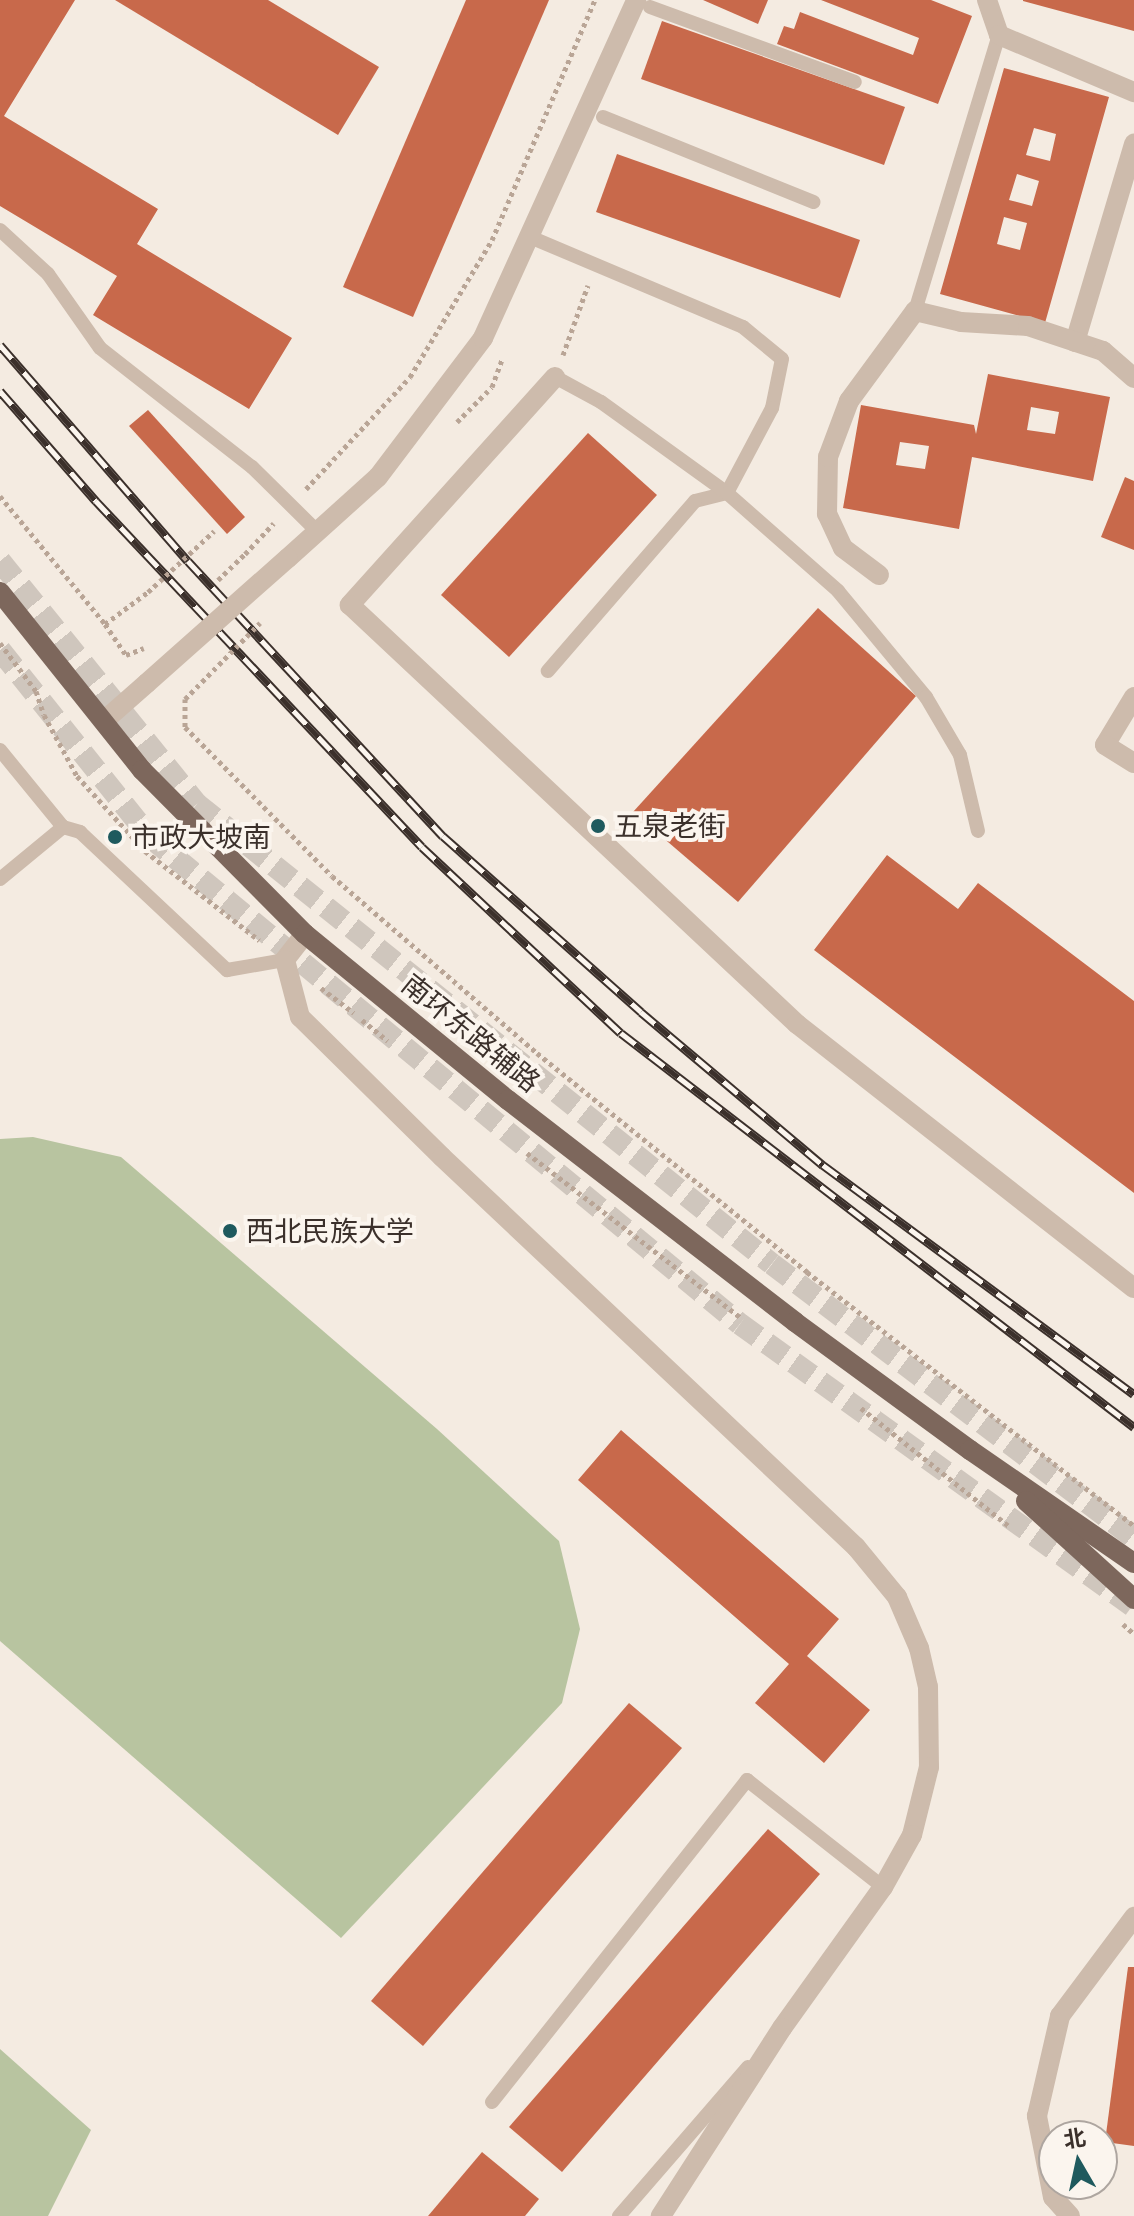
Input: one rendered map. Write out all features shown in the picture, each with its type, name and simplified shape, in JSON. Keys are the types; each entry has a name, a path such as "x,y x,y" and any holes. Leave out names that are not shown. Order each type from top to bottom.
{"main road":[{"name":"南环东路辅路","path":"0,592 142,770 305,934 508,1100 795,1322 970,1450 1134,1563"},
{"name":"南环东路辅路","path":"970,1450 1134,1599"}],"street":[{"path":"987,0 999,35 1134,92"},
{"path":"105,720 378,477 483,338 643,3"},
{"path":"1075,342 1134,144"},
{"path":"879,575 843,548 827,514 828,457 849,401 915,311 961,322 1028,326 1103,351 1134,378"},
{"path":"555,377 350,605 797,1024 1134,1288"},
{"path":"1134,697 1105,745 1134,763"},
{"path":"305,934 285,960 300,1017 442,1157 856,1547 897,1597 919,1648 928,1687 929,1767 912,1835 883,1887 782,2028 661,2216"},
{"path":"1070,2216 1053,2197 1037,2116 1060,2016 1134,1917"}],"lane":[{"path":"643,3 855,82"},
{"path":"915,311 999,35"},
{"path":"603,117 813,202"},
{"path":"0,230 48,274 100,348 194,419 317,531"},
{"path":"530,237 743,327 782,359 772,408 727,493 695,501 548,671"},
{"path":"555,377 601,402 727,493 838,591 926,697 960,755 978,831"},
{"path":"0,750 63,827 80,832 227,970 285,960"},
{"path":"0,879 63,827"},
{"path":"492,2102 747,1780 883,1887"},
{"path":"619,2216 782,2028"}],"path":[{"path":"245,554 410,377 492,240 595,0"},
{"path":"555,377 595,265"},
{"path":"0,496 105,624 126,655 148,647"},
{"path":"105,624 148,592 214,531"},
{"path":"263,619 185,699 185,727 332,876 537,1053 771,1242 1134,1526"}],"green space":[{"path":"33,1137 121,1157 437,1429 559,1541 580,1629 562,1703 341,1938 0,1641 0,1139"},
{"path":"0,2049 91,2130 48,2216 0,2216"}],"building":[{"path":"0,0 75,0 4,116 158,209 137,244 292,338 249,409 93,315 117,276 0,206"},
{"path":"115,0 268,0 379,67 338,135"},
{"path":"466,0 549,0 413,317 343,287"},
{"path":"703,0 768,0 758,24"},
{"path":"821,0 931,0 972,16 938,104 777,44 784,26 794,29 800,12 913,55 919,38"},
{"path":"1023,0 1134,0 1134,31 1023,1"},
{"path":"662,21 905,107 884,165 641,79"},
{"path":"1004,68 1109,97 1045,323 940,294","holes":["1034,128 1056,134 1050,161 1026,155","1017,174 1039,181 1032,206 1009,200","1004,217 1027,223 1020,250 997,244"]},
{"path":"617,154 860,240 840,298 596,212"},
{"path":"988,374 1110,397 1093,481 972,457 959,529 843,508 861,405 974,425 976,434","holes":["1031,407 1059,412 1055,434 1027,430","900,442 929,446 925,469 896,465"]},
{"path":"148,410 245,517 227,534 129,426"},
{"path":"588,433 657,495 509,657 441,595"},
{"path":"1125,477 1134,481 1134,550 1101,537"},
{"path":"818,608 916,696 738,902 633,812"},
{"path":"887,855 958,909 978,883 1134,1001 1134,1193 814,950"},
{"path":"621,1430 839,1619 807,1656 870,1710 824,1763 755,1703 789,1664 578,1480"},
{"path":"629,1703 682,1748 423,2046 371,2001"},
{"path":"768,1829 820,1874 562,2172 509,2127"},
{"path":"1128,1967 1134,1967 1134,2146 1118,2144 1118,2120 1108,2120"},
{"path":"482,2152 539,2199 525,2216 428,2216"}],"tunnel":[{"path":"0,561 197,804 772,1264 1134,1538"},
{"path":"0,650 150,837 740,1324 1132,1606"}],"railway":[{"path":"0,345 188,561 443,836 641,1012 823,1165 1134,1394"},
{"path":"0,391 96,501 422,847 621,1033 1134,1427"}],"place":[{"name":"五泉老街","path":"598,826"},
{"name":"市政大坡南","path":"115,837"},
{"name":"西北民族大学","path":"230,1231"}]}
